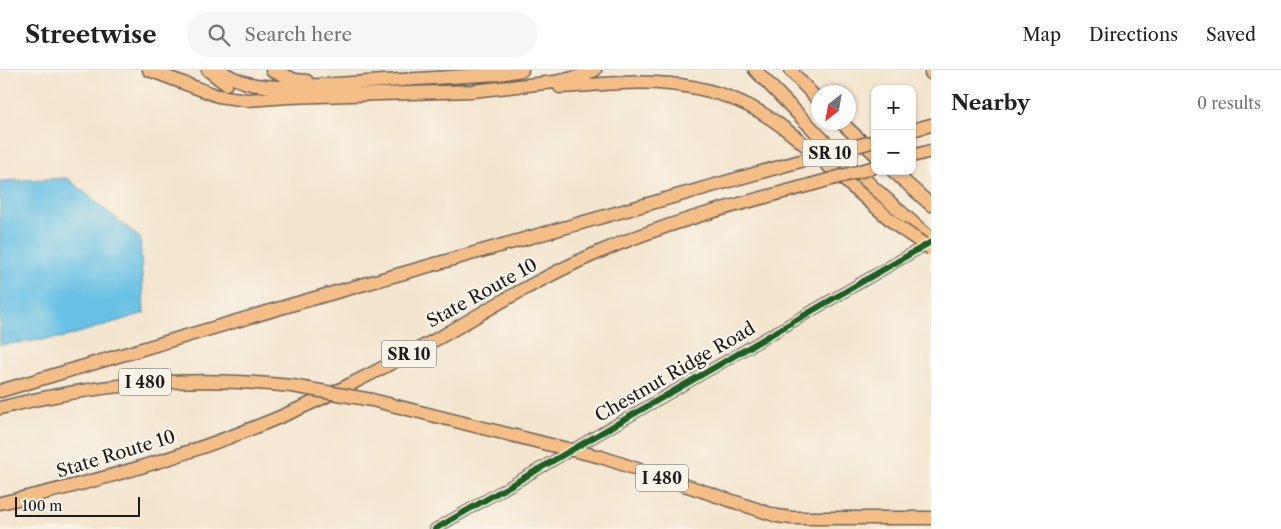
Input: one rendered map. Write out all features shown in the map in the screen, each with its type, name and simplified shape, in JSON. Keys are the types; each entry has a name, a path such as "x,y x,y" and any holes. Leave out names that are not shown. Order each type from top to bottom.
{"highway":[{"path":"149,70 210,93 233,99 255,100 289,97 462,92 564,80 595,70"},
{"path":"208,70 225,83 241,91 289,97"},
{"path":"220,70 235,79 259,86 301,87 499,74 522,70"},
{"path":"272,70 302,81 337,84"},
{"path":"499,74 540,77 579,70"},
{"path":"755,70 931,250"},
{"path":"790,70 811,92"},
{"path":"515,87 669,84 704,89 732,98 759,110 793,133 906,225 931,241"},
{"path":"916,129 931,125"},
{"path":"850,130 871,150"},
{"name":"State Route 10","path":"0,391 294,304 871,141"},
{"path":"916,155 931,151"},
{"name":"State Route 10","path":"0,503 113,475 186,452 257,425 343,388 422,347 534,283 596,253 637,236 687,219 871,168"},
{"path":"897,175 931,205"},
{"name":"I 480","path":"0,408 84,390 147,382 218,380 292,386 372,400 601,457 777,516 792,518 931,518"}],"street":[{"name":"Chestnut Ridge Road","path":"434,529 931,241"}],"water":[{"path":"67,178 140,238 144,313 65,337 0,345 0,181"}],"cycle path":[{"path":"435,529 931,242"}]}
